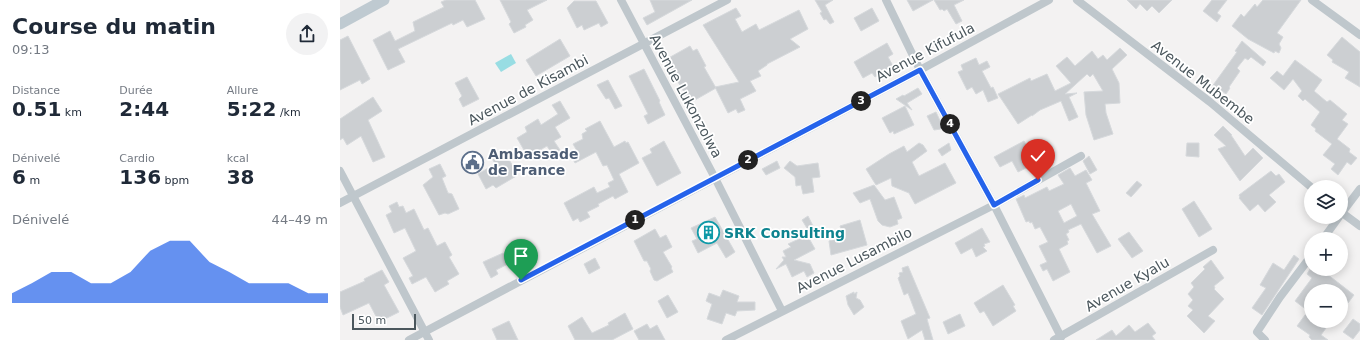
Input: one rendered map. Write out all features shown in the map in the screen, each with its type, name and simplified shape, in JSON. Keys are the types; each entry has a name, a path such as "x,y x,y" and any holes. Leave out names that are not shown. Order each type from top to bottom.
{"street":[{"path":"340,24 384,0"},
{"name":"Avenue Lukonzolwa","path":"621,0 715,178 782,311"},
{"name":"Avenue de Kisambi","path":"340,203 727,0"},
{"path":"886,0 920,70 994,205 1058,338"},
{"name":"Avenue Kifufula","path":"409,340 920,70 1049,0"},
{"name":"Avenue Mubembe","path":"1077,0 1210,102 1304,181"},
{"path":"1312,0 1360,36"},
{"name":"Avenue Lusambilo","path":"726,340 994,205 1081,156"},
{"path":"340,171 429,340"},
{"path":"1348,205 1360,189"},
{"path":"1348,218 1360,226"},
{"name":"Avenue Kyalu","path":"1058,338 1213,250"},
{"path":"1265,340 1257,332 1304,265"}],"water":[{"path":"511,54 516,63 501,72 495,63"}],"building":[{"path":"446,0 475,0 485,19 467,27 463,20 453,25 452,23 398,49 405,62 388,70 373,40 390,31 395,41 415,31 413,22 444,7 441,2"},
{"path":"500,0 547,0 527,10 533,20 525,25 526,27 514,33 509,24 511,22"},
{"path":"650,0 692,0 647,25 643,18 655,12"},
{"path":"815,0 833,0 825,5 834,22 830,24 826,19 824,20 820,13 822,12"},
{"path":"907,0 933,0 913,11"},
{"path":"934,0 964,0 954,5 962,21 956,24 947,9 944,11 942,9 940,10"},
{"path":"1127,0 1172,0 1159,13 1152,6 1147,11 1140,4 1136,9"},
{"path":"1212,0 1227,0 1217,13 1221,16 1217,22 1203,11"},
{"path":"1263,0 1301,0 1277,33 1283,37 1279,44 1281,48 1279,53 1275,51 1274,53 1248,39 1232,26 1241,14 1244,17 1255,4 1257,7"},
{"path":"574,1 596,1 608,23 601,27 599,23 584,30 582,25 577,28 567,8"},
{"path":"736,8 741,16 735,19 742,32 756,24 759,30 799,10 808,29 790,39 800,47 767,64 758,71 761,76 750,81 756,91 740,99 745,110 738,113 736,109 728,113 715,87 739,82 703,25"},
{"path":"872,8 879,21 861,31 854,18"},
{"path":"348,36 370,79 362,84 360,80 340,90 340,40"},
{"path":"1342,37 1360,52 1360,87 1345,78 1349,72 1332,62 1333,60 1327,55"},
{"path":"560,39 570,56 536,76 526,60"},
{"path":"1242,41 1266,62 1263,66 1251,57 1248,60 1245,58 1237,68 1240,71 1226,94 1222,91 1220,94 1211,88 1237,52 1235,51"},
{"path":"887,43 893,54 888,57 893,66 875,77 872,73 863,78 854,62"},
{"path":"690,46 693,51 697,49 706,66 704,67 716,88 688,104 682,94 684,92 665,60"},
{"path":"1120,48 1127,55 1112,69 1119,83 1120,103 1105,104 1106,113 1113,134 1094,140 1086,115 1084,92 1103,91 1093,74 1090,77 1087,74 1065,94 1077,93 1069,97 1078,117 1069,121 1061,101 1040,110 1018,124 998,94 1030,78 1031,81 1047,74 1055,91 1071,83 1056,66 1067,57 1075,66 1092,51 1098,59 1103,55 1107,60"},
{"path":"976,58 979,65 987,61 990,67 982,71 991,88 993,87 998,98 988,102 983,90 976,94 972,87 967,90 958,72 963,70 961,65"},
{"path":"1295,60 1322,80 1314,91 1327,102 1330,100 1347,114 1342,120 1348,124 1337,139 1350,149 1349,152 1357,158 1351,165 1347,162 1338,175 1331,169 1335,164 1323,155 1332,144 1315,131 1316,129 1311,125 1320,112 1305,99 1303,101 1298,96 1302,91 1293,79 1284,90 1270,78 1277,71 1283,76"},
{"path":"644,69 660,101 659,102 665,115 648,124 644,116 648,114 629,76"},
{"path":"467,77 479,99 463,107 459,99 462,96 455,83"},
{"path":"608,80 622,106 615,109 609,98 606,99 597,85"},
{"path":"918,88 922,94 907,103 912,110 896,99 903,95 904,96"},
{"path":"373,97 382,111 368,120 385,157 373,162 361,136 347,145 343,138 340,140 340,119"},
{"path":"560,101 570,118 555,127 561,137 554,141 564,156 556,160 547,146 528,157 517,138 527,132 525,127 538,119 541,125 558,114 552,105"},
{"path":"905,106 914,125 894,134 893,131 890,133 882,118"},
{"path":"936,112 942,125 941,129 934,130 927,116"},
{"path":"600,121 614,147 625,141 626,143 628,142 639,163 619,174 628,192 615,199 613,196 598,204 599,206 587,212 590,217 580,222 578,218 573,221 564,203 594,187 597,193 610,187 608,183 614,180 607,165 603,166 596,152 575,163 571,155 577,151 573,144 583,139 582,134 587,131 585,129"},
{"path":"1223,126 1232,135 1245,156 1253,148 1263,158 1240,181 1218,149 1226,146 1214,135"},
{"path":"664,141 681,173 657,186 642,158 652,153 650,149"},
{"path":"1024,141 1030,152 1024,155 1030,166 1018,172 1012,161 1000,167 994,157"},
{"path":"919,143 923,145 927,151 912,162 919,176 945,163 956,183 915,204 909,193 892,186 891,178 876,185 866,169 904,146 907,152"},
{"path":"949,143 951,150 942,156 938,150"},
{"path":"1187,143 1199,143 1199,157 1186,156"},
{"path":"504,151 518,175 496,188 493,185 486,189 478,174 495,164 492,158"},
{"path":"1089,156 1097,170 1090,174 1083,161"},
{"path":"777,161 780,168 766,175 762,169"},
{"path":"790,161 797,166 818,163 820,177 812,178 814,192 803,194 801,185 796,186 795,177 784,168"},
{"path":"440,164 446,176 442,178 448,193 452,194 459,209 448,214 445,213 439,215 423,185 433,177 429,169"},
{"path":"1070,168 1075,176 1086,170 1092,180 1086,183 1100,211 1092,214 1111,246 1097,253 1081,224 1068,230 1069,232 1066,234 1069,240 1067,241 1068,244 1059,249 1070,272 1053,281 1047,269 1043,271 1040,265 1047,262 1039,246 1048,242 1040,227 1035,229 1032,222 1026,222 1016,199 1024,195 1025,198 1047,187 1049,191 1064,184 1058,175","holes":["1071,204 1077,216 1064,223 1058,211"]},
{"path":"1271,171 1276,176 1279,174 1285,182 1269,195 1276,202 1265,212 1258,204 1250,211 1239,198 1239,195"},
{"path":"1137,181 1142,185 1131,197 1126,193"},
{"path":"874,185 885,200 894,197 902,218 897,220 898,224 890,227 882,225 878,221 870,199 860,203 853,193"},
{"path":"1194,201 1212,229 1199,237 1182,209"},
{"path":"397,202 399,207 403,206 406,213 414,209 424,230 428,228 437,246 445,242 452,255 449,257 459,274 447,281 449,284 435,292 426,277 412,284 409,278 413,276 403,258 416,251 405,228 394,233 386,215 392,212 389,206"},
{"path":"808,216 815,230 810,233 802,220"},
{"name":"SRK Consulting","path":"715,217 735,252 726,258 717,243 698,253 692,241 697,239 691,228"},
{"path":"860,220 867,245 831,255 829,241 844,237 840,226"},
{"path":"982,228 990,242 984,244 985,246 983,247 987,251 976,257 972,248 961,254 955,243"},
{"path":"655,229 660,238 666,235 672,247 663,252 672,267 673,272 657,281 654,280 647,261 644,261 634,241"},
{"path":"1129,232 1143,251 1132,258 1118,239"},
{"path":"806,233 815,249 794,260 810,264 814,273 807,277 804,271 792,277 786,264 776,269 784,260 782,257 786,257 783,251 791,247 788,244 801,238 800,235"},
{"path":"503,253 512,262 496,270 498,274 491,278 483,262"},
{"path":"1294,255 1299,259 1262,315 1252,308 1266,288 1260,285 1273,263 1284,270"},
{"path":"595,258 600,268 589,274 584,264"},
{"path":"1211,260 1224,278 1214,286 1214,289 1224,299 1208,316 1215,321 1204,333 1187,316 1193,310 1188,306 1193,300 1188,294 1194,287 1191,283 1205,269 1203,267"},
{"path":"908,266 930,318 927,319 933,340 925,340 922,330 908,339 901,321 916,314 908,293 904,295 898,278 900,276 899,273 903,272 902,268"},
{"path":"382,270 389,282 384,285 399,312 379,322 369,303 343,315 340,307 340,292 365,281 364,279"},
{"path":"1310,276 1330,276 1340,284 1308,284 1312,278"},
{"path":"1003,285 1015,305 1013,306 1016,311 993,326 984,311 980,313 974,303"},
{"path":"1304,289 1304,308 1295,301"},
{"path":"723,290 739,296 737,302 755,302 755,310 737,311 735,316 726,313 722,324 707,319 712,304 706,301 709,293 720,297"},
{"path":"1348,290 1354,295 1348,303"},
{"path":"854,292 854,294 857,292 856,298 860,300 864,307 854,315 848,305 846,296"},
{"path":"668,295 678,312 667,318 658,301"},
{"path":"625,313 633,329 612,340 575,340 568,326 582,317 592,333 609,325 608,323"},
{"path":"960,314 965,326 948,334 943,322"},
{"path":"1304,316 1304,328 1326,328 1321,335 1328,340 1312,340 1309,337 1310,335 1297,326"},
{"path":"1353,319 1360,324 1360,330 1353,339 1343,332 1346,328 1348,328 1348,326"},
{"path":"509,321 518,340 497,340 492,329"},
{"path":"1148,323 1156,333 1152,336 1155,340 1096,340 1112,330 1116,336 1129,325 1135,332"},
{"path":"647,324 650,329 657,325 665,340 639,340 634,331"}],"place":[{"name":"Ambassade de France","path":"473,162"},
{"name":"SRK Consulting","path":"709,233"}],"route":[{"path":"521,280 920,70 994,205 1038,180"}]}
